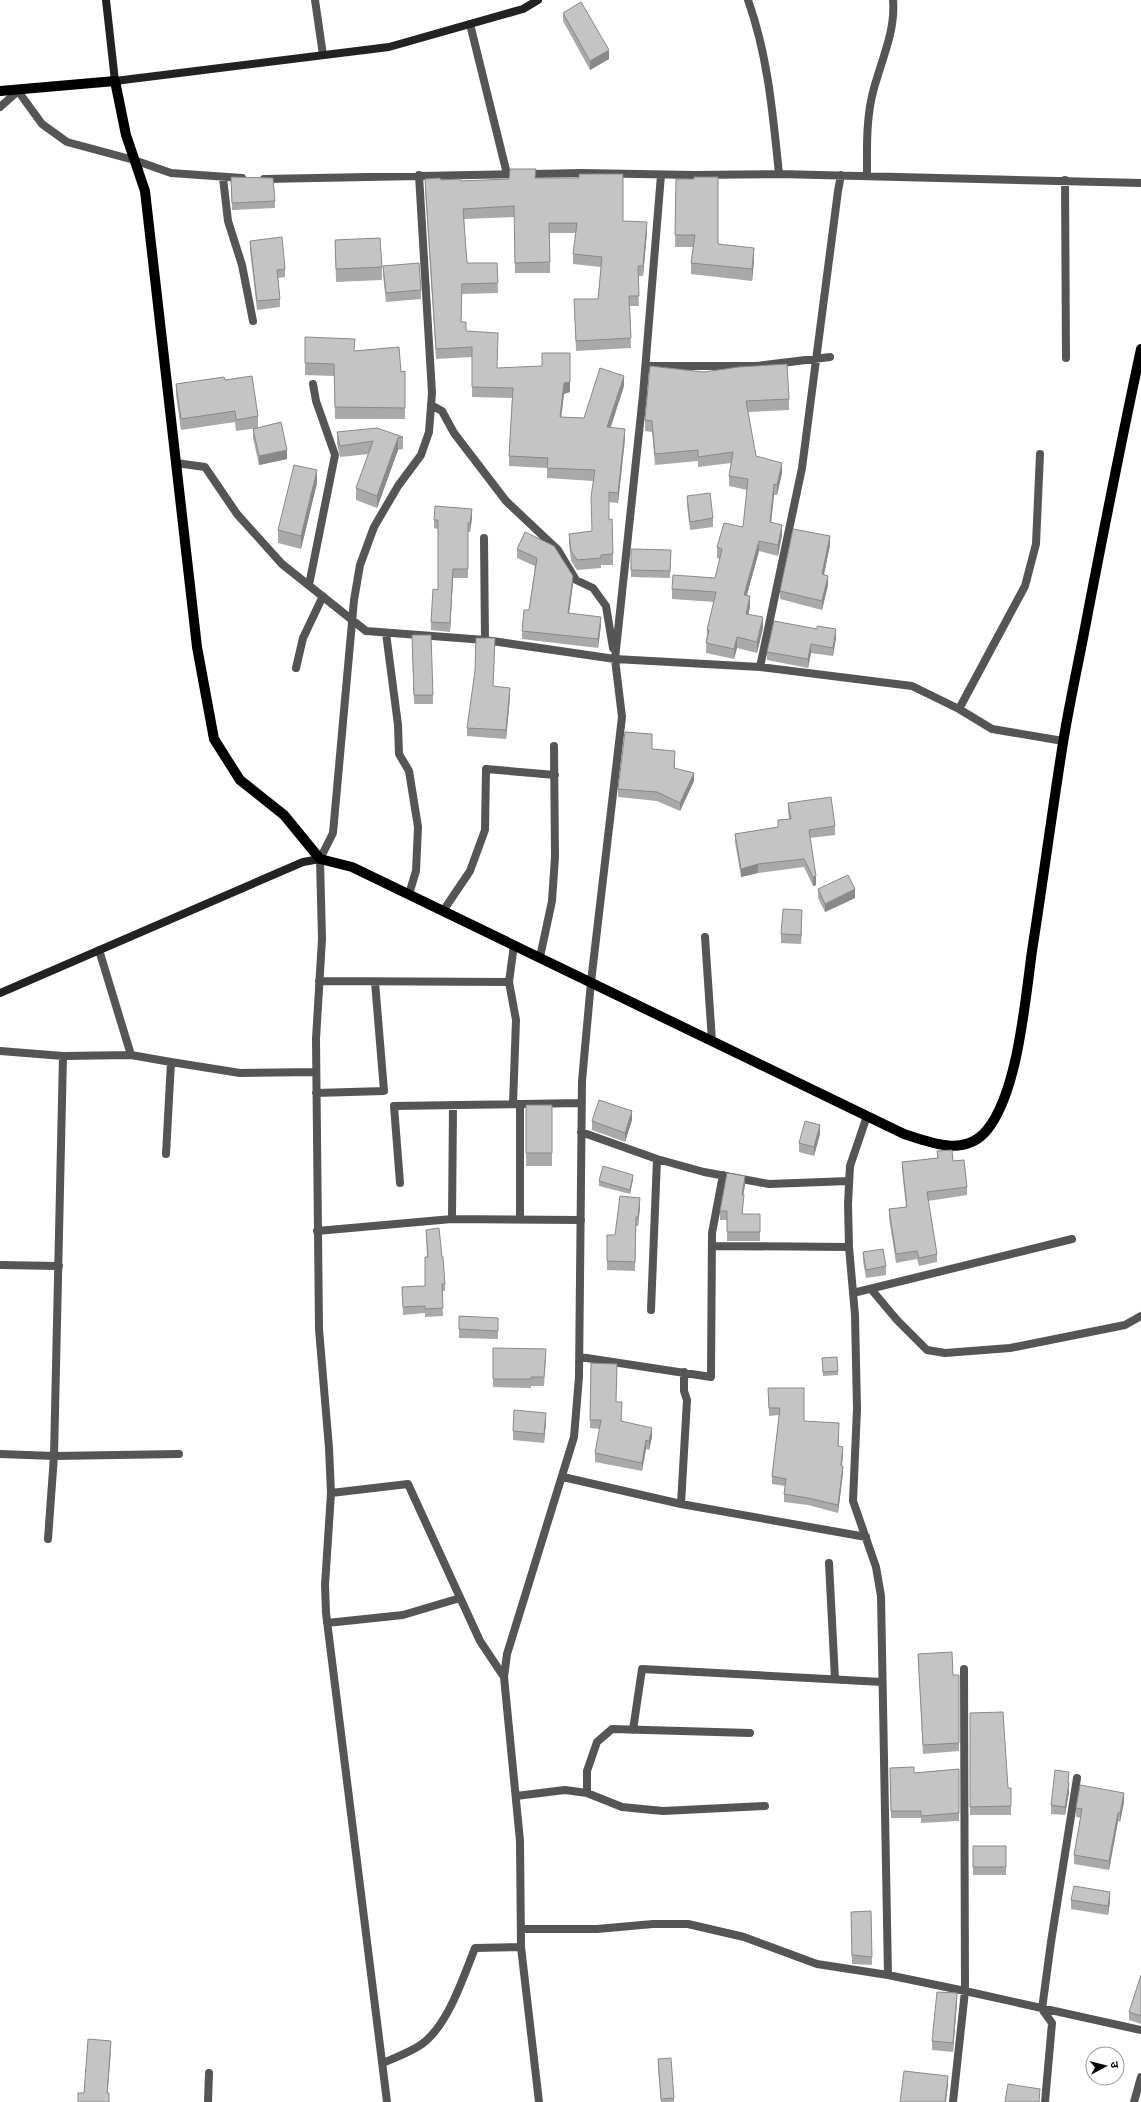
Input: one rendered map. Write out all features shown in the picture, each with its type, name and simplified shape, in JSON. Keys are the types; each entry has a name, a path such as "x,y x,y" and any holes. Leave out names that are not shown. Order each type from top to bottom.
{"main road":[{"path":"106,0 115,81 126,135 145,191 197,647 214,739 240,780 284,815 320,859"},
{"path":"0,91 18,91 115,81 389,47 523,10 538,0"},
{"path":"0,993 303,862 320,859 352,867 904,1134 935,1144 956,1146 975,1141 986,1132 999,1113 1011,1080 1023,1013 1063,741 1119,451 1141,350"}],"street":[{"path":"315,0 323,55"},
{"path":"748,0 756,24 769,84 779,174"},
{"path":"867,176 868,119 890,30 894,9 893,0"},
{"path":"470,24 508,174"},
{"path":"0,107 18,91 42,124 67,142 134,160 171,173 223,178 274,179 508,174 779,174 1141,183"},
{"path":"615,658 646,366 661,174"},
{"path":"388,2102 328,1623 325,1585 331,1493 329,1448 319,1330 316,1072 322,939 320,859 333,833 352,618 360,565 374,527 398,486 421,455 429,432 432,393 419,175"},
{"path":"760,667 802,468 841,175"},
{"path":"223,178 228,221 242,265 253,321"},
{"path":"1065,180 1066,358"},
{"path":"646,366 757,366 830,358"},
{"path":"309,585 335,455 316,401 313,384"},
{"path":"432,404 442,411 454,433 506,501 558,550 576,580 593,588 606,606 615,658 622,717 591,982 582,1081 580,1357 574,1438 506,1654 504,1677 520,1841 521,1947 539,2102"},
{"path":"959,709 1025,586 1036,544 1040,454"},
{"path":"176,463 205,467 237,514 282,564 352,618 366,631 485,640 615,658 760,667 912,686 959,709 992,729 1063,741"},
{"path":"484,538 485,640"},
{"path":"296,668 304,638 323,596"},
{"path":"386,633 398,725 399,754 410,771 418,827 416,871 409,894"},
{"path":"540,958 552,901 555,857 554,746"},
{"path":"443,911 470,871 485,830 486,769 555,775"},
{"path":"705,937 712,1041"},
{"path":"514,945 509,982 516,1020 516,1104 520,1219"},
{"path":"99,950 131,1055"},
{"path":"319,981 509,982"},
{"path":"316,1093 384,1091 375,982"},
{"path":"0,1051 63,1056 131,1055 240,1073 316,1072"},
{"path":"48,1539 54,1456 63,1056"},
{"path":"166,1154 171,1062"},
{"path":"400,1183 394,1106 581,1103"},
{"path":"452,1219 453,1105"},
{"path":"867,1116 850,1166 849,1247 853,1293 857,1409 853,1501 876,1567 881,1596 888,1975"},
{"path":"581,1132 657,1159 723,1175 769,1184 850,1181"},
{"path":"651,1310 657,1159"},
{"path":"580,1357 711,1377 712,1233 723,1175"},
{"path":"317,1231 452,1219 581,1220"},
{"path":"853,1293 1072,1239"},
{"path":"713,1246 849,1247"},
{"path":"0,1265 59,1266"},
{"path":"871,1289 897,1320 927,1350 945,1352 1010,1348 1125,1325 1141,1316"},
{"path":"681,1504 687,1400 684,1391 684,1372"},
{"path":"0,1454 54,1456 180,1454"},
{"path":"563,1476 681,1504 866,1537"},
{"path":"331,1493 408,1484 480,1641 504,1677"},
{"path":"829,1563 834,1679"},
{"path":"328,1623 402,1615 460,1598"},
{"path":"633,1730 642,1669 882,1682"},
{"path":"953,2102 965,1991 964,1669"},
{"path":"587,1793 587,1771 597,1742 612,1729 750,1734"},
{"path":"1045,2102 1052,2023 1042,2009 1077,1778"},
{"path":"516,1796 565,1790 587,1793 622,1807 663,1811 765,1806"},
{"path":"521,1928 597,1928 653,1924 688,1924 744,1937 817,1964 888,1975 1141,2030"},
{"path":"383,2063 422,2044 441,2023 475,1948 521,1947"},
{"path":"208,2102 209,2073"},
{"path":"1134,2102 1141,2078"}],"building":[{"path":"581,2 609,50 590,61 563,13"},
{"path":"510,169 536,169 535,178 579,178 579,174 623,174 623,221 647,222 643,266 638,266 639,296 629,296 631,338 576,341 574,299 598,299 602,257 573,254 577,223 549,223 550,262 515,263 514,206 463,209 467,263 497,263 498,283 462,284 461,322 466,322 466,331 498,333 497,368 542,366 542,353 570,353 570,382 564,383 560,417 584,418 600,368 624,376 607,427 625,429 618,493 609,492 609,520 612,519 613,554 601,555 601,558 577,560 571,551 569,534 592,531 591,497 595,470 547,468 548,458 509,456 513,388 472,387 472,347 436,349 425,179 460,179 461,181 509,179"},
{"path":"231,177 273,178 275,201 232,203"},
{"path":"694,177 718,177 718,244 754,248 752,269 691,263 695,235 675,235 676,179 694,179"},
{"path":"282,237 285,269 277,270 280,299 257,301 250,241"},
{"path":"380,238 382,267 336,269 335,240"},
{"path":"419,263 421,290 386,293 383,266"},
{"path":"305,337 355,339 354,351 399,347 401,372 405,371 405,408 335,407 334,364 305,363"},
{"path":"787,364 789,399 746,401 756,456 782,463 777,485 774,484 770,522 782,525 778,545 759,541 744,595 750,596 746,614 763,617 757,642 737,637 734,649 706,643 709,630 707,630 716,592 672,589 673,575 715,578 722,549 717,547 724,523 743,527 748,479 729,476 733,452 698,457 698,450 655,454 652,421 645,420 650,366 704,372 739,367"},
{"path":"252,376 258,416 236,420 235,411 181,419 176,384 224,377 225,380"},
{"path":"281,422 287,450 259,456 253,429"},
{"path":"377,428 403,437 398,438 377,496 356,488 373,441 340,446 337,432"},
{"path":"294,465 317,470 301,536 278,530"},
{"path":"710,493 713,518 690,522 687,496"},
{"path":"435,506 472,509 470,523 468,523 468,569 453,569 450,623 431,622 433,589 438,590 438,520 434,520"},
{"path":"793,529 830,536 822,574 828,576 822,601 780,591"},
{"path":"525,532 554,546 573,576 568,613 601,617 598,639 522,631 524,610 529,610 537,558 517,549"},
{"path":"631,549 671,550 670,571 631,570"},
{"path":"774,621 817,629 817,626 836,629 833,648 811,644 808,659 767,652"},
{"path":"412,635 431,635 433,695 414,695"},
{"path":"476,638 495,638 493,686 510,688 506,730 467,728 475,671"},
{"path":"625,732 652,734 652,749 675,751 674,768 694,773 680,803 657,792 618,789"},
{"path":"831,797 835,826 809,830 816,876 813,877 804,859 758,864 741,869 735,834 778,827 778,820 791,819 788,803"},
{"path":"848,875 855,889 825,904 818,889"},
{"path":"783,909 802,910 801,935 781,934"},
{"path":"599,1100 632,1111 625,1133 592,1121"},
{"path":"526,1105 552,1105 552,1153 526,1153"},
{"path":"805,1121 820,1125 814,1147 799,1143"},
{"path":"952,1150 953,1161 964,1160 967,1187 927,1192 937,1254 919,1258 917,1251 896,1254 889,1209 907,1207 902,1162 938,1158 937,1151"},
{"path":"603,1166 633,1175 630,1190 599,1181"},
{"path":"727,1173 745,1176 742,1195 744,1195 742,1214 760,1214 760,1232 727,1232 727,1211 720,1211"},
{"path":"620,1196 640,1198 638,1217 636,1217 635,1262 607,1261 607,1235 615,1235"},
{"path":"439,1228 445,1284 442,1284 443,1308 425,1309 425,1306 403,1307 402,1287 425,1286 425,1257 428,1257 426,1230"},
{"path":"883,1249 886,1266 866,1270 863,1252"},
{"path":"459,1316 498,1318 498,1331 459,1329"},
{"path":"493,1348 546,1349 544,1377 531,1377 531,1379 493,1379"},
{"path":"837,1357 838,1371 823,1372 822,1358"},
{"path":"591,1363 617,1364 616,1402 622,1402 621,1421 652,1428 649,1441 646,1440 642,1463 595,1453 601,1420 590,1420"},
{"path":"768,1388 804,1388 804,1421 839,1423 838,1446 843,1447 841,1465 843,1466 838,1505 784,1494 786,1479 772,1476 780,1408 769,1408"},
{"path":"514,1410 546,1413 544,1434 513,1431"},
{"path":"952,1652 953,1675 959,1675 959,1743 923,1745 918,1654"},
{"path":"1003,1712 1008,1788 1011,1788 1011,1806 970,1807 970,1713"},
{"path":"914,1767 914,1773 959,1769 959,1813 921,1816 921,1811 891,1811 890,1768"},
{"path":"1055,1770 1069,1772 1069,1783 1065,1807 1051,1805"},
{"path":"1080,1785 1124,1793 1120,1813 1118,1813 1109,1861 1074,1855 1082,1809 1076,1808"},
{"path":"973,1846 1006,1846 1006,1867 973,1867"},
{"path":"1074,1886 1110,1892 1108,1906 1071,1900"},
{"path":"871,1911 872,1957 852,1955 851,1912"},
{"path":"1141,1975 1141,2016 1129,2012"},
{"path":"937,1992 957,1993 953,2043 932,2041"},
{"path":"88,2039 111,2041 107,2093 109,2093 109,2102 78,2102 78,2093 84,2093"},
{"path":"671,2058 674,2098 661,2099 658,2059"},
{"path":"904,2071 948,2076 945,2102 900,2102"},
{"path":"1008,2084 1040,2089 1039,2102 1005,2102"}]}
